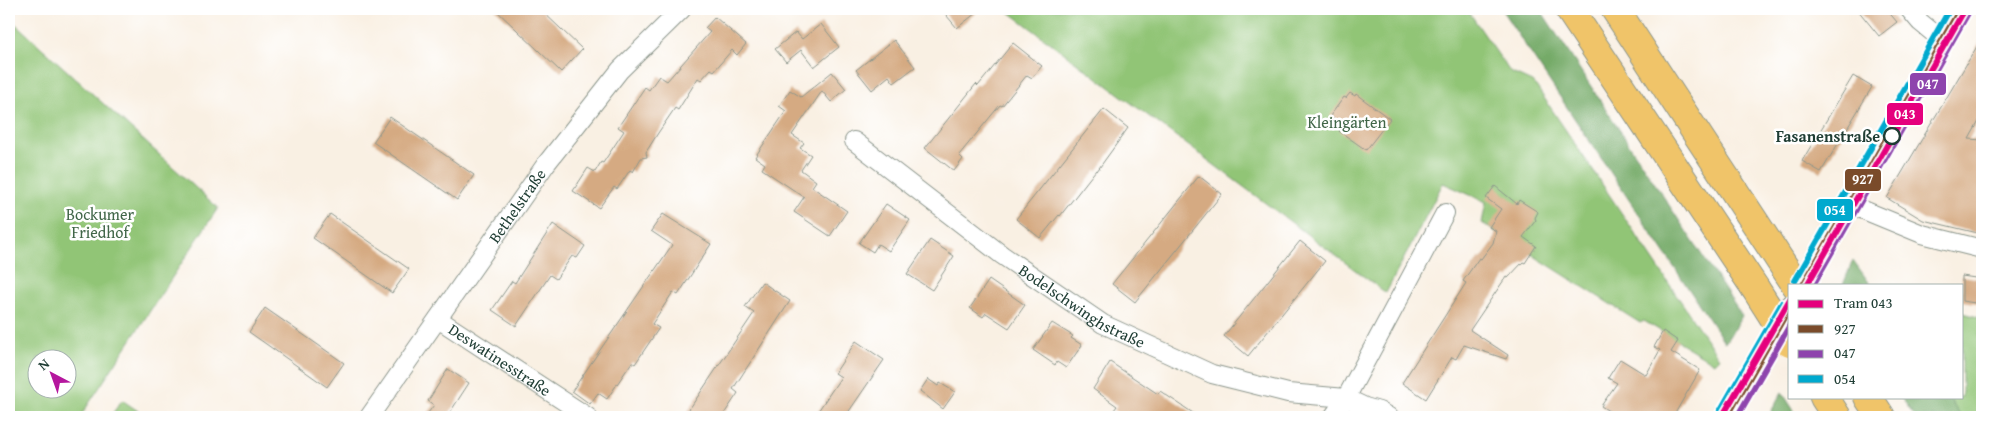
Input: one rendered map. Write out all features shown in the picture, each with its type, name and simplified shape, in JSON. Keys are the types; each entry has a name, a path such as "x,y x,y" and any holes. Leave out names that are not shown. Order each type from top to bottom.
{"highway":[{"path":"1569,9 1788,340"},
{"path":"1615,9 1795,284"},
{"path":"1825,398 1837,417"},
{"path":"1869,398 1881,417"}],"street":[{"name":"Bethelstraße","path":"369,417 546,164 620,70 682,9"},
{"path":"1909,9 1920,22 1942,40"},
{"path":"1804,284 1960,9"},
{"name":"Bodelschwinghstraße","path":"854,141 1002,255 1103,324 1212,374 1288,393 1346,398 1389,417"},
{"path":"1848,204 1922,234 1982,249"},
{"path":"1333,417 1346,398 1445,213"},
{"path":"1727,417 1788,310"},
{"name":"Deswatinesstraße","path":"438,319 588,417"}],"green space":[{"name":"Kleingärten","path":"1005,9 1467,9 1510,72 1534,83 1719,358 1714,363 1644,321 1640,323 1482,223 1486,202 1443,183 1386,293"},
{"path":"1501,9 1540,9 1742,316 1725,343"},
{"name":"Bockumer Friedhof","path":"9,18 218,208 80,417 9,417"},
{"path":"1853,260 1870,284 1843,284"},
{"path":"1964,314 1982,318 1982,327 1978,335 1982,337 1982,417 1961,417 1949,398 1964,398"},
{"path":"1782,392 1798,417 1768,417"},
{"path":"1902,398 1949,398 1961,417 1915,417"},
{"path":"122,400 147,417 110,417"}],"building":[{"path":"495,9 540,9 582,49 561,72"},
{"path":"941,9 981,9 957,28"},
{"path":"1857,9 1886,9 1897,22 1879,36"},
{"path":"715,17 746,44 737,55 732,50 714,71 711,69 701,80 698,78 678,110 675,108 658,133 646,152 647,157 641,158 633,172 630,170 617,189 614,187 599,208 573,191 588,168 595,172 601,162 603,163 624,131 618,127 645,87 649,90 659,76 667,81 710,32 705,28"},
{"path":"821,24 839,47 814,67 801,50 786,62 775,49 796,32 802,39"},
{"path":"1982,38 1982,116 1969,139 1982,140 1982,234 1923,220 1887,198"},
{"path":"894,40 915,67 894,83 889,76 872,90 856,70"},
{"path":"1013,43 1042,66 1032,78 1027,75 1002,106 1000,105 959,155 963,159 954,171 925,148 976,84 978,86"},
{"path":"832,72 846,89 831,102 822,91 792,135 804,143 800,148 811,155 801,170 816,181 812,187 847,211 830,236 794,212 804,197 762,169 765,164 755,157 786,111 779,106 790,90 801,97"},
{"path":"1853,76 1872,87 1821,172 1802,161"},
{"path":"1350,93 1355,96 1356,94 1390,119 1366,150 1339,131 1343,126 1330,116 1344,97 1346,98"},
{"path":"1104,109 1128,128 1097,171 1040,238 1016,219"},
{"path":"390,117 474,175 457,200 373,142"},
{"path":"1199,176 1222,194 1135,302 1112,284"},
{"path":"1495,186 1517,204 1519,200 1538,212 1536,220 1523,237 1536,246 1525,263 1523,262 1508,278 1506,277 1470,330 1508,355 1506,359 1464,345 1456,359 1452,357 1426,399 1402,383 1466,283 1463,281 1479,258 1481,259 1493,243 1496,231 1489,227 1501,209 1486,198"},
{"path":"886,204 910,220 889,251 878,244 873,252 859,243"},
{"path":"330,214 409,269 392,293 313,238"},
{"path":"663,214 711,244 678,295 673,292 652,324 659,328 635,364 632,362 607,399 598,393 590,404 572,391 672,245 651,231"},
{"path":"553,224 585,246 577,258 572,256 556,279 550,275 516,326 492,310 512,281 515,283"},
{"path":"930,240 954,256 932,290 907,274"},
{"path":"1300,241 1325,261 1248,356 1224,336"},
{"path":"1962,276 1982,279 1982,304 1964,301 1964,284 1962,284"},
{"path":"989,280 1025,305 1009,328 986,313 983,317 970,308"},
{"path":"762,282 790,301 733,389 738,393 722,417 684,417 754,313 745,307"},
{"path":"265,308 344,363 327,387 249,332"},
{"path":"1052,323 1073,336 1071,338 1082,345 1066,368 1057,362 1055,365 1033,350"},
{"path":"1663,331 1678,341 1671,352 1700,370 1673,417 1618,417 1601,406 1617,383 1608,378 1620,359 1646,375 1660,350 1654,347"},
{"path":"856,341 884,360 845,417 814,417 841,377 835,373"},
{"path":"1110,362 1158,394 1160,391 1199,417 1124,417 1114,410 1117,406 1093,389"},
{"path":"448,369 469,383 447,417 425,417 434,405 428,401"},
{"path":"928,379 938,386 940,383 955,392 943,409 920,391"}],"tram line":[{"name":"043","path":"1808,284 1965,9"},
{"name":"043","path":"1722,417 1788,302"}],"transit line":[{"name":"054","path":"1795,281 1950,9"},
{"name":"927","path":"1804,284 1960,9"},
{"name":"047","path":"1814,284 1968,13"},
{"name":"054","path":"1719,413 1782,303"},
{"name":"927","path":"1727,417 1788,310"},
{"name":"047","path":"1737,417 1788,328"}],"place":[{"name":"Fasanenstraße","path":"1892,136"}]}
